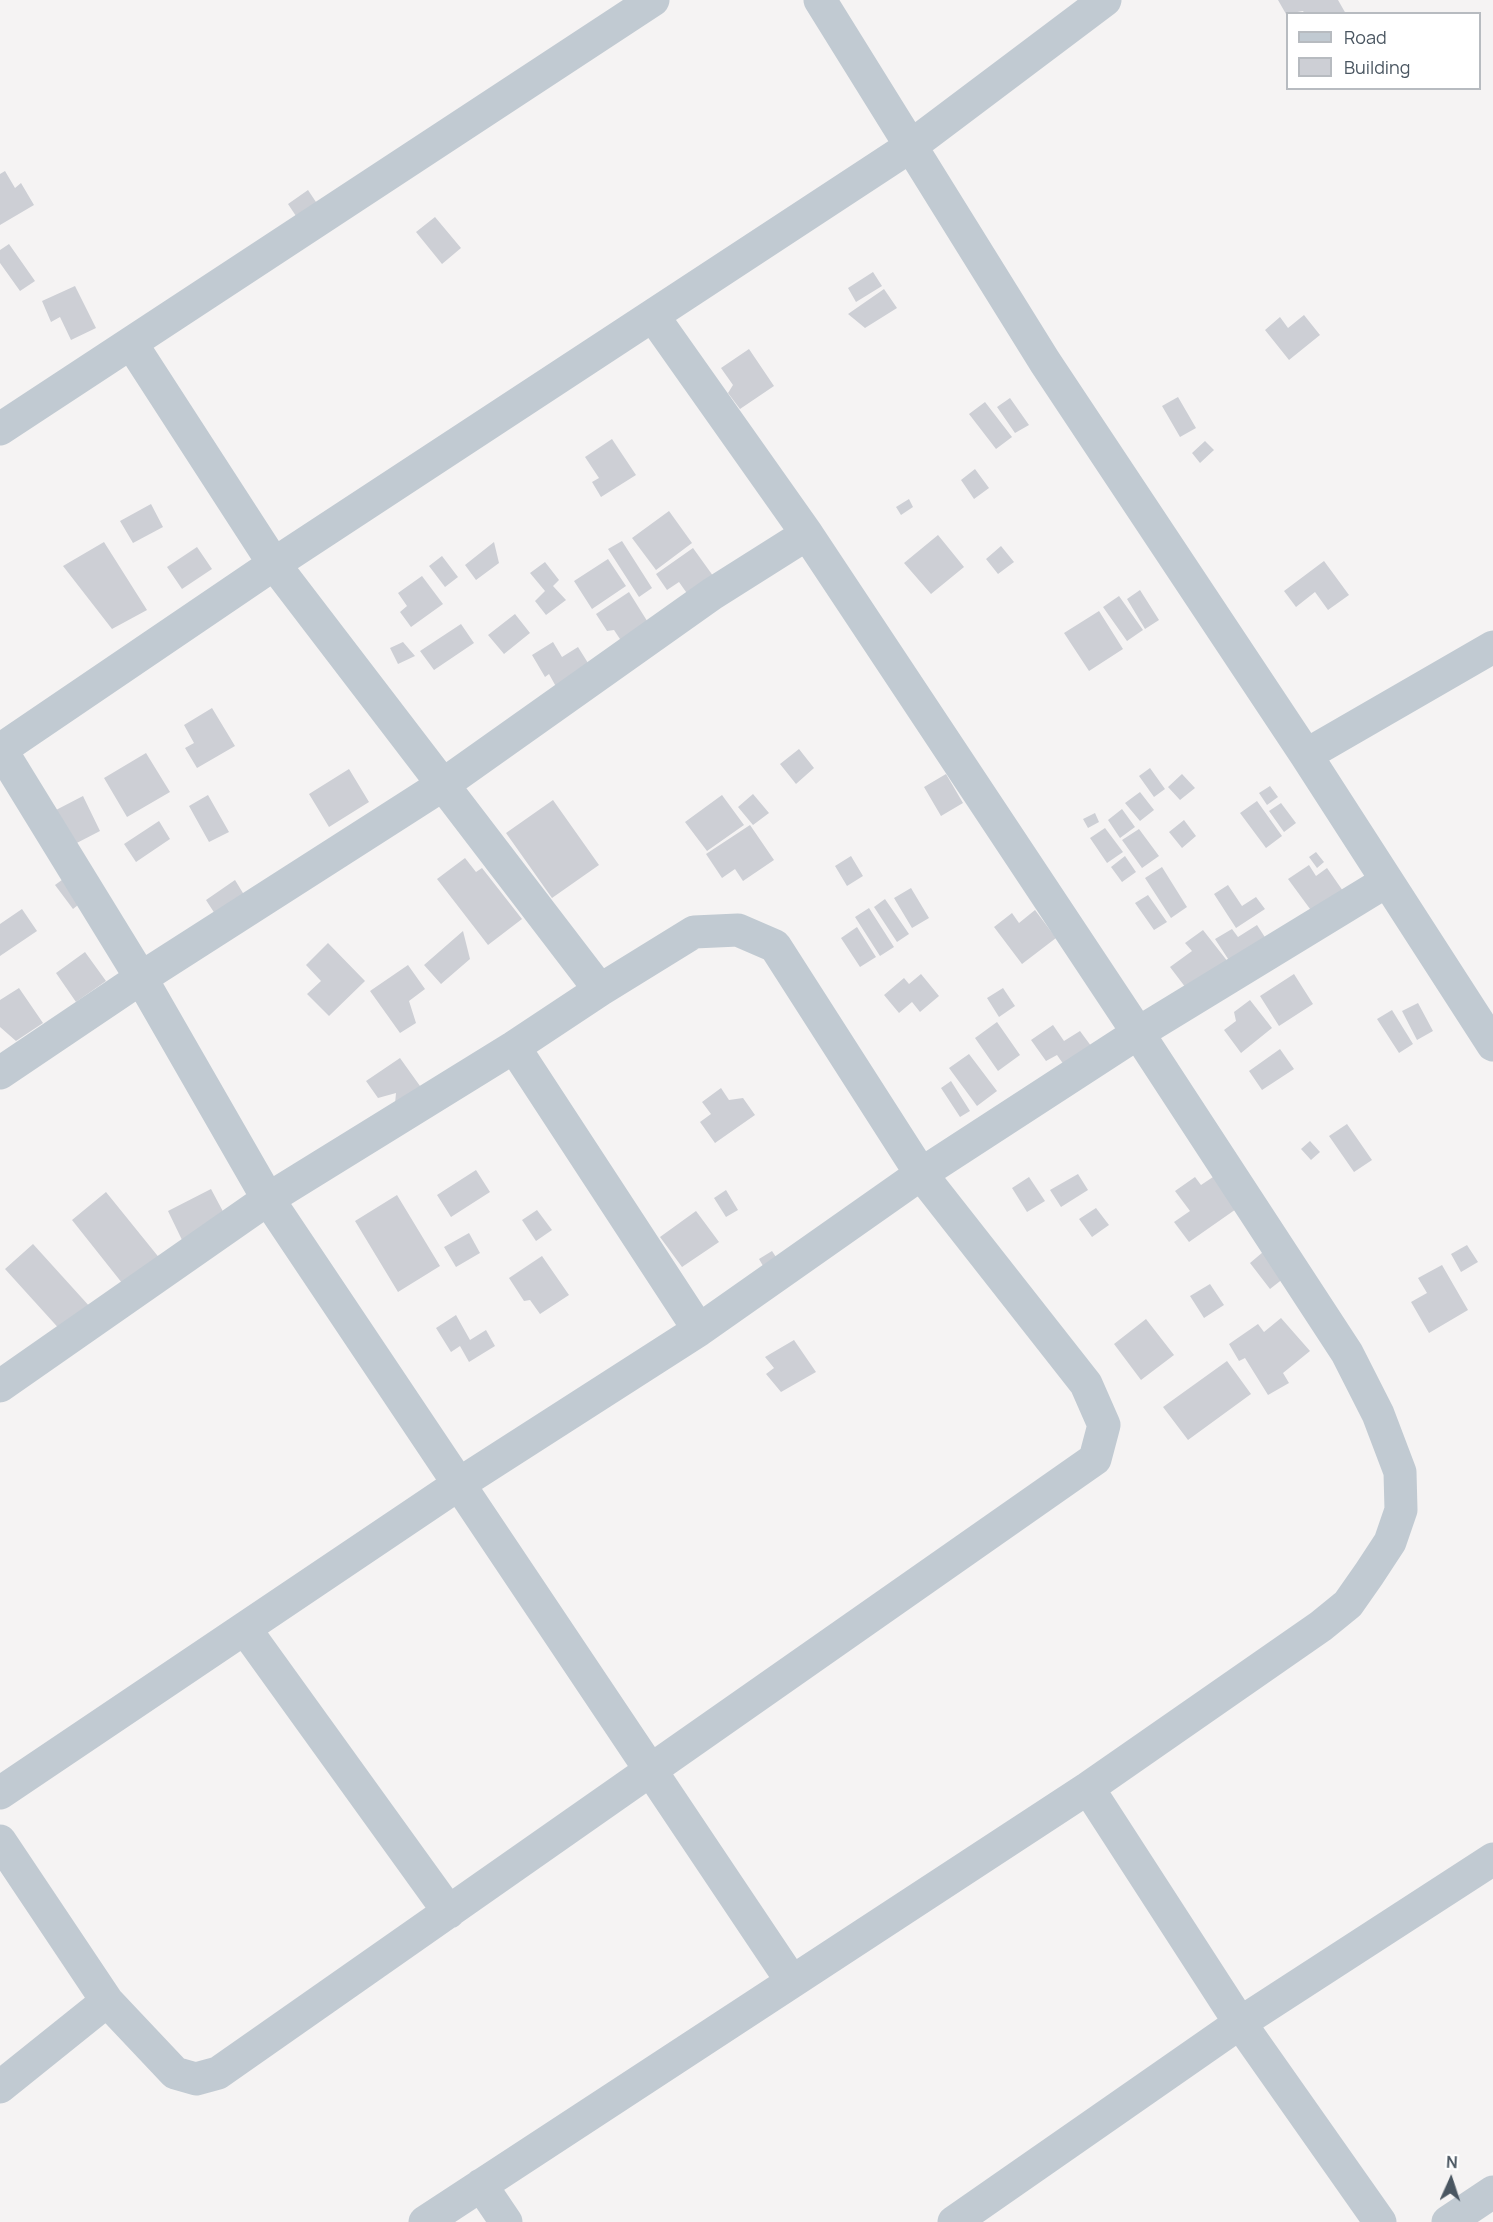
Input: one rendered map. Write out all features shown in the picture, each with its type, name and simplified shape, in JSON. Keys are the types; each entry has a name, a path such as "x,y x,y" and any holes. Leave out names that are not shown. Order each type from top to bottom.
{"street":[{"path":"0,429 653,0"},
{"path":"820,0 1045,362 1306,755 1493,1045"},
{"path":"791,1980 268,1199 141,978 1,750 274,564 911,146 1105,0"},
{"path":"425,2222 791,1980 1088,1788 1321,1626 1348,1604 1390,1542 1401,1510 1400,1472 1378,1413 1347,1353 807,534 653,316"},
{"path":"131,343 274,564 600,990"},
{"path":"0,1073 141,978 444,784 712,594 807,534"},
{"path":"1306,755 1493,647"},
{"path":"0,1793 459,1484 699,1330 921,1174 1138,1033 1387,881"},
{"path":"0,1386 268,1199 514,1047 600,990 694,932 738,930 775,946 921,1174 1086,1384 1104,1425 1095,1460 218,2073 196,2079 175,2073 107,2001 0,1841"},
{"path":"514,1047 699,1330"},
{"path":"245,1629 449,1912"},
{"path":"1088,1788 1240,2023 1380,2222"},
{"path":"954,2222 1240,2023 1493,1859"},
{"path":"0,2088 107,2001"},
{"path":"481,2185 506,2222"},
{"path":"1448,2222 1493,2192"}],"building":[{"path":"1278,0 1338,0 1345,12 1303,11 1286,12 1286,14"},
{"path":"5,171 15,188 21,183 34,205 0,225 0,174"},
{"path":"308,190 320,208 300,222 288,204"},
{"path":"435,217 461,248 442,264 416,232"},
{"path":"9,244 35,281 20,291 0,263 0,250"},
{"path":"873,272 882,286 856,302 848,288"},
{"path":"75,286 96,328 71,340 60,317 51,322 42,301"},
{"path":"884,289 897,308 865,328 848,314"},
{"path":"1304,315 1320,335 1289,360 1265,330 1280,317 1288,328"},
{"path":"749,349 774,386 740,409 728,393 733,385 721,368"},
{"path":"1178,397 1196,428 1180,437 1162,406"},
{"path":"1010,398 1029,425 1015,433 997,407"},
{"path":"985,402 1012,437 996,449 969,414"},
{"path":"612,439 636,475 601,497 592,482 599,478 585,457"},
{"path":"1205,441 1214,450 1200,463 1192,453"},
{"path":"975,469 989,488 974,499 961,480"},
{"path":"909,499 913,507 901,515 896,507"},
{"path":"151,504 163,527 133,543 120,521"},
{"path":"669,511 692,543 656,570 632,538"},
{"path":"938,535 964,567 931,594 904,563"},
{"path":"622,541 652,588 639,597 608,549"},
{"path":"104,542 147,610 112,629 63,566"},
{"path":"494,542 499,563 476,580 465,565"},
{"path":"1001,546 1014,562 998,574 986,559"},
{"path":"197,547 212,569 182,589 167,567"},
{"path":"693,548 716,580 691,599 679,582 667,590 656,574"},
{"path":"442,556 458,577 445,587 429,566"},
{"path":"608,559 626,586 592,609 574,581"},
{"path":"1324,561 1349,595 1328,610 1315,592 1296,607 1284,591"},
{"path":"545,562 559,580 553,586 566,600 546,615 535,601 545,591 530,573"},
{"path":"422,576 443,604 411,627 400,612 407,606 398,593"},
{"path":"1140,590 1159,620 1145,629 1127,599"},
{"path":"629,592 649,624 622,642 614,630 607,631 596,614"},
{"path":"1119,596 1143,630 1127,641 1103,607"},
{"path":"1099,611 1123,649 1089,671 1064,633"},
{"path":"515,614 530,633 504,654 488,635"},
{"path":"461,624 474,643 434,670 420,651"},
{"path":"403,642 415,656 398,664 390,648"},
{"path":"553,642 562,657 578,647 593,671 559,692 549,674 545,677 532,655"},
{"path":"212,708 235,746 197,768 185,748 194,743 184,725"},
{"path":"799,749 814,768 796,784 780,764"},
{"path":"146,753 170,792 127,817 104,778"},
{"path":"1150,768 1165,789 1154,797 1139,776"},
{"path":"349,769 369,802 329,827 309,794"},
{"path":"946,774 963,803 941,816 924,787"},
{"path":"1182,774 1195,788 1180,800 1168,787"},
{"path":"1270,786 1278,797 1267,805 1259,793"},
{"path":"1140,792 1154,810 1140,821 1125,803"},
{"path":"753,794 769,813 753,825 738,807"},
{"path":"208,795 229,832 209,842 189,806"},
{"path":"722,795 744,825 707,851 685,822"},
{"path":"83,796 100,831 69,847 56,810"},
{"path":"553,800 599,865 552,898 506,833"},
{"path":"1257,801 1282,836 1266,848 1240,813"},
{"path":"1281,803 1296,823 1284,832 1269,811"},
{"path":"1122,809 1135,827 1120,838 1108,820"},
{"path":"1095,813 1099,822 1088,828 1083,819"},
{"path":"1184,820 1196,836 1182,848 1169,832"},
{"path":"159,821 170,839 136,862 124,844"},
{"path":"750,825 774,860 743,881 735,869 722,878 706,854"},
{"path":"1105,828 1123,852 1107,863 1090,838"},
{"path":"1139,829 1159,856 1142,868 1122,840"},
{"path":"1316,852 1324,862 1317,868 1309,857"},
{"path":"851,856 863,876 847,886 835,866"},
{"path":"1125,856 1136,872 1122,882 1111,867"},
{"path":"465,858 476,872 482,868 522,919 488,945 437,879"},
{"path":"1309,865 1316,876 1327,868 1343,891 1313,913 1288,879"},
{"path":"1162,867 1187,907 1171,918 1145,878"},
{"path":"66,877 83,901 73,909 55,885"},
{"path":"235,880 246,898 217,917 206,900"},
{"path":"1228,885 1242,906 1256,897 1265,909 1236,928 1214,894"},
{"path":"911,888 929,918 912,928 894,898"},
{"path":"1148,895 1167,922 1154,930 1135,903"},
{"path":"885,899 909,934 897,942 874,907"},
{"path":"869,908 894,947 880,956 855,917"},
{"path":"22,909 37,931 0,956 0,924"},
{"path":"1035,910 1056,938 1022,964 994,927 1012,913 1019,923"},
{"path":"1257,925 1270,945 1234,968 1215,939 1232,929 1238,937"},
{"path":"857,927 876,957 860,967 841,938"},
{"path":"1203,930 1232,967 1192,996 1170,967 1192,951 1185,943"},
{"path":"463,931 470,959 441,984 424,965"},
{"path":"328,943 365,981 329,1016 307,994 321,981 306,965"},
{"path":"85,952 106,981 76,1002 56,973"},
{"path":"408,965 425,989 409,1001 416,1023 400,1033 370,991"},
{"path":"921,974 939,996 920,1012 912,1002 899,1013 884,995 904,978 909,984"},
{"path":"1294,974 1313,1004 1279,1026 1260,996"},
{"path":"19,988 43,1023 16,1041 0,1027 0,1000"},
{"path":"1003,988 1015,1006 999,1017 987,998"},
{"path":"1250,1000 1272,1028 1241,1053 1224,1030 1236,1021 1234,1012"},
{"path":"1418,1003 1433,1031 1417,1040 1402,1011"},
{"path":"1392,1010 1413,1044 1399,1053 1377,1019"},
{"path":"997,1022 1020,1055 998,1071 975,1038"},
{"path":"1053,1025 1064,1041 1080,1031 1097,1054 1069,1072 1057,1055 1046,1061 1031,1040"},
{"path":"1280,1049 1294,1069 1262,1090 1249,1071"},
{"path":"969,1054 997,1091 977,1106 949,1068"},
{"path":"400,1058 425,1093 395,1104 396,1093 378,1098 366,1081"},
{"path":"951,1081 970,1111 960,1117 941,1088"},
{"path":"721,1088 729,1100 743,1098 755,1115 715,1143 700,1122 711,1114 702,1102"},
{"path":"1347,1124 1372,1160 1354,1172 1329,1136"},
{"path":"1310,1141 1320,1152 1311,1160 1301,1149"},
{"path":"476,1170 490,1192 451,1217 437,1195"},
{"path":"1078,1174 1088,1190 1061,1207 1050,1190"},
{"path":"1216,1175 1239,1207 1189,1242 1174,1222 1190,1211 1175,1191 1195,1177 1201,1185"},
{"path":"1029,1177 1045,1201 1027,1212 1012,1188"},
{"path":"211,1189 227,1219 183,1242 168,1211"},
{"path":"726,1190 738,1210 726,1217 714,1198"},
{"path":"106,1192 161,1260 126,1288 72,1220"},
{"path":"397,1195 440,1266 398,1292 355,1221"},
{"path":"1096,1208 1109,1225 1092,1237 1079,1219"},
{"path":"537,1210 552,1230 536,1241 522,1220"},
{"path":"696,1211 719,1242 682,1267 660,1237"},
{"path":"469,1233 480,1253 456,1267 444,1247"},
{"path":"33,1244 91,1308 63,1333 5,1269"},
{"path":"1467,1245 1478,1262 1461,1272 1451,1254"},
{"path":"772,1251 780,1263 766,1271 759,1259"},
{"path":"1263,1252 1284,1278 1270,1289 1250,1263"},
{"path":"542,1256 569,1295 540,1314 530,1300 524,1301 509,1278"},
{"path":"1442,1265 1468,1310 1429,1333 1411,1302 1427,1293 1418,1278"},
{"path":"1210,1284 1224,1305 1204,1318 1190,1296"},
{"path":"456,1315 470,1340 486,1330 495,1346 469,1362 460,1346 451,1352 436,1328"},
{"path":"1281,1318 1310,1351 1283,1373 1289,1383 1268,1395 1245,1358 1239,1361 1229,1344 1258,1324 1264,1332"},
{"path":"1146,1319 1174,1355 1141,1380 1114,1344"},
{"path":"794,1340 816,1372 781,1392 766,1374 774,1368 765,1357"},
{"path":"1227,1361 1251,1394 1188,1440 1163,1407"}]}
